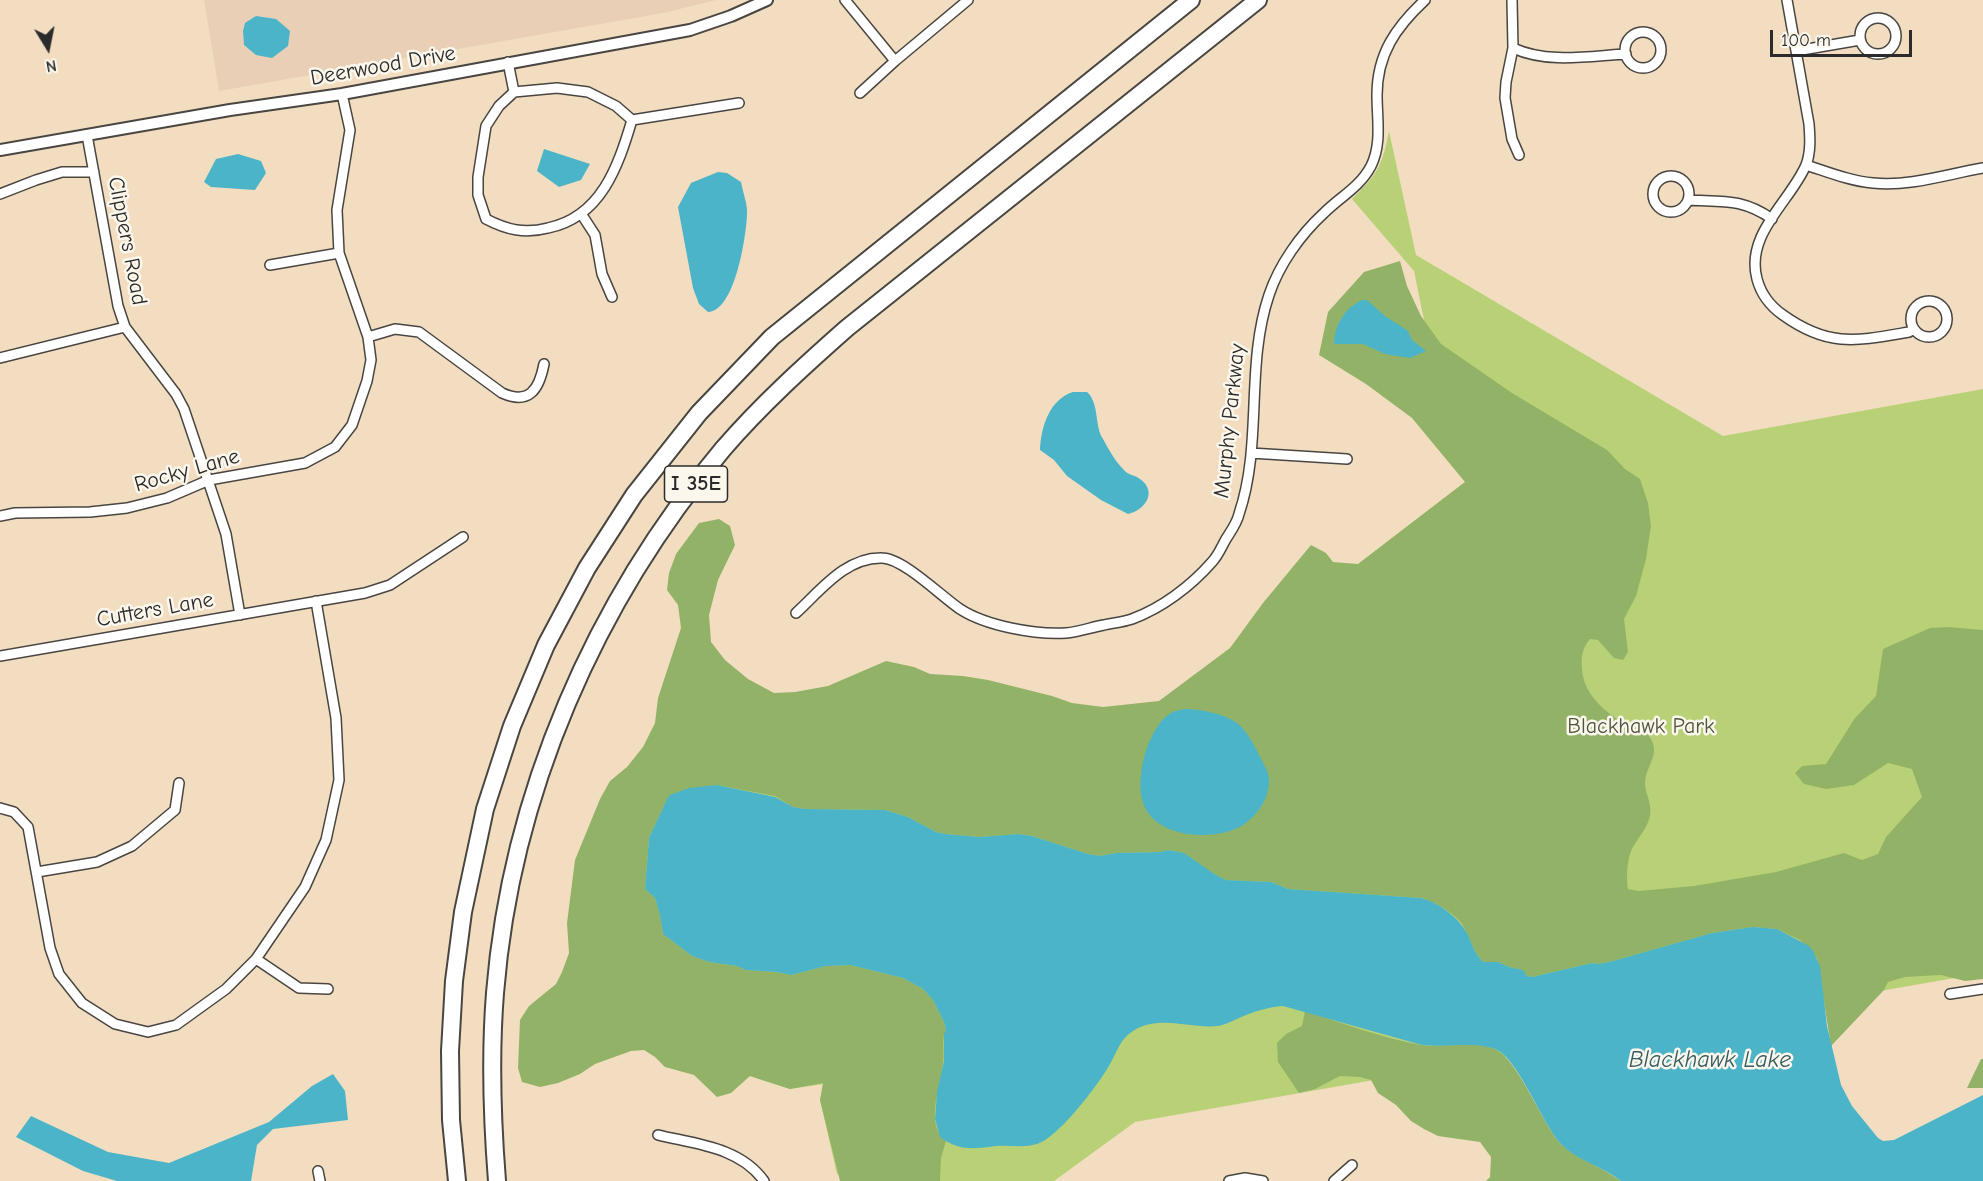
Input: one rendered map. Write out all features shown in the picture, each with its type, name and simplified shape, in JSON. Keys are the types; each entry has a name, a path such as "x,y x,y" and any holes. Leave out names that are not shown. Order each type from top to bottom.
{"highway":[{"name":"I 35E","path":"457,1181 451,1120 450,1051 454,981 463,912 485,809 512,726 546,645 587,568 634,495 699,413 772,337 1191,0"},
{"name":"I 35E","path":"498,1181 493,1126 492,1059 495,992 503,925 520,843 549,747 581,669 620,595 665,524 731,441 784,384 847,328 1258,0"}],"street":[{"name":"Deerwood Drive","path":"0,150 230,110 342,94 690,30 731,16 767,0"},
{"path":"845,0 895,62"},
{"path":"861,93 968,0"},
{"name":"Murphy Parkway","path":"796,613 842,571 861,560 887,558 916,575 961,610 987,622 1015,630 1066,633 1132,619 1177,596 1214,561 1239,516 1251,453 1258,341 1269,295 1282,265 1301,238 1323,213 1357,185 1371,165 1379,137 1377,93 1379,71 1389,44 1402,21 1425,0"},
{"path":"1512,0 1514,48 1506,82 1505,98 1512,139 1519,155"},
{"path":"1787,0 1810,134 1806,165 1760,239 1755,257 1755,269 1761,292 1776,310 1800,327 1839,340 1860,340 1909,332 1914,329"},
{"path":"1873,18 1888,21 1896,35 1890,50 1880,54 1869,52 1860,39 1864,24 1873,18"},
{"path":"1796,51 1860,39"},
{"path":"1514,48 1529,55 1555,57 1626,54"},
{"path":"508,62 514,92"},
{"path":"557,88 588,92 616,106 632,120 624,149 612,175 598,197 582,215 556,226 532,232 505,229 486,219 478,195 478,177 486,126 499,106 514,92 557,88"},
{"name":"Rocky Lane","path":"0,516 15,513 90,512 127,508 167,498 209,480 305,463 335,447 352,425 368,381 371,360 368,337 339,252 337,210 350,130 342,94"},
{"path":"632,120 739,103"},
{"name":"Clippers Road","path":"87,135 118,306 124,327 176,394 184,409 226,534 240,615"},
{"path":"1806,165 1849,179 1874,183 1908,182 1983,168"},
{"path":"0,194 62,172 94,172"},
{"path":"1688,200 1735,202 1754,207 1772,219"},
{"path":"582,215 595,235 602,274 612,297"},
{"path":"270,265 339,252"},
{"path":"0,358 124,327"},
{"path":"368,337 395,329 419,332 502,393 513,398 525,397 535,390 541,381 544,364"},
{"path":"1251,453 1347,459"},
{"name":"Cutters Lane","path":"0,656 365,593 390,585 463,537"},
{"path":"0,808 14,812 28,827 50,948 59,974 82,1003 116,1024 148,1032 177,1025 226,988 256,959 305,887 327,840 339,780 336,717 316,602"},
{"path":"37,872 98,862 132,846 175,810 179,783"},
{"path":"256,959 299,988 328,989"},
{"path":"1950,994 1983,989"},
{"path":"658,1135 729,1152 748,1164 764,1181"},
{"path":"1334,1181 1352,1165"},
{"path":"1229,1181 1245,1178 1263,1181"}],"shaded area":[{"path":"204,0 716,0 663,13 219,91"}],"green space":[{"name":"Blackhawk Park","path":"1389,131 1416,255 1723,436 1983,389 1983,973 1135,1122 1054,1181 862,1181 837,1174 820,1100 824,1084 790,1089 630,1038 569,979 668,735 1087,772 1465,482 1445,375 1435,374 1414,271 1352,199 1378,169"},
{"path":"1400,261 1407,286 1421,316 1441,344 1512,393 1607,450 1625,469 1640,479 1648,503 1651,526 1646,559 1636,596 1624,619 1628,652 1623,660 1614,658 1598,640 1590,639 1584,649 1582,661 1583,677 1595,700 1615,718 1647,734 1654,746 1654,755 1645,782 1651,810 1650,816 1630,853 1627,872 1628,889 1638,891 1694,886 1776,872 1844,853 1862,860 1878,854 1886,837 1922,797 1912,769 1888,763 1854,785 1826,789 1804,784 1795,773 1802,766 1826,764 1855,718 1876,696 1883,649 1930,628 1983,630 1983,979 1965,981 1941,975 1905,977 1888,982 1884,990 1831,1046 1817,958 1800,940 1777,929 1753,927 1712,933 1613,961 1592,963 1532,977 1527,976 1522,970 1498,962 1483,962 1462,924 1443,908 1421,898 1288,889 1271,882 1226,880 1183,853 1168,850 1100,856 1019,834 979,837 946,834 936,832 908,817 885,810 805,809 793,807 775,796 717,785 667,799 649,838 645,889 655,898 663,934 692,956 709,962 737,966 745,970 791,975 826,966 850,965 903,978 923,989 933,1000 946,1030 935,1115 939,1134 946,1141 941,1158 940,1181 840,1181 820,1100 823,1083 790,1089 750,1076 731,1093 717,1097 694,1075 665,1067 644,1050 631,1051 595,1064 580,1074 558,1083 540,1087 522,1082 518,1068 520,1020 529,1006 556,984 569,953 567,923 575,860 600,799 610,781 627,767 643,747 655,723 658,698 681,628 678,605 667,590 669,573 676,554 699,523 719,519 730,526 735,545 718,580 709,615 711,642 725,660 748,679 774,693 828,686 886,661 914,667 930,674 988,680 1072,703 1103,707 1159,701 1230,648 1263,603 1311,545 1326,553 1333,562 1358,564 1465,482 1412,418 1366,384 1319,355 1328,312 1364,272"},
{"path":"1305,1011 1406,1042 1430,1046 1470,1044 1498,1051 1513,1067 1559,1142 1621,1181 1486,1181 1490,1177 1491,1157 1480,1142 1438,1136 1424,1129 1378,1093 1371,1080 1340,1076 1315,1089 1299,1093 1278,1062 1277,1043 1286,1034 1302,1026"},
{"path":"1983,1059 1983,1088 1967,1088"}],"water":[{"path":"256,16 276,19 290,31 288,46 272,58 256,55 244,45 245,23"},
{"path":"544,149 590,164 581,180 559,187 537,171"},
{"path":"238,154 261,161 266,173 255,190 211,187 204,182 216,159"},
{"path":"718,172 727,173 741,182 747,215 741,255 732,287 725,300 717,308 708,312 699,304 693,288 678,207 691,183"},
{"path":"1362,300 1367,300 1385,316 1408,331 1412,340 1426,351 1410,358 1385,354 1363,344 1334,344 1336,330 1345,313"},
{"path":"1073,392 1087,392 1090,395 1095,406 1099,429 1110,451 1126,472 1140,479 1148,489 1147,500 1140,509 1128,514 1101,500 1067,476 1054,460 1040,450 1042,432 1048,415 1058,401"},
{"path":"1185,709 1212,713 1237,723 1250,739 1267,771 1269,786 1265,799 1258,811 1243,825 1218,834 1187,834 1160,824 1150,815 1143,803 1142,768 1149,743 1154,732 1168,715"},
{"name":"Blackhawk Lake","path":"717,785 775,797 793,807 805,809 885,810 908,817 936,832 946,834 979,837 1019,834 1100,856 1168,850 1184,853 1226,880 1271,882 1288,889 1421,898 1441,907 1458,921 1483,962 1498,962 1523,970 1527,976 1532,977 1592,963 1613,961 1712,933 1753,927 1777,929 1809,946 1813,951 1820,966 1827,1026 1841,1085 1852,1106 1878,1138 1883,1141 1894,1140 1983,1095 1983,1181 1621,1181 1573,1154 1559,1142 1522,1079 1507,1057 1499,1051 1472,1045 1422,1045 1283,1006 1260,1010 1218,1026 1153,1023 1143,1026 1125,1038 1088,1097 1046,1140 1027,1146 974,1148 953,1145 940,1137 935,1119 937,1092 944,1061 946,1030 933,1000 923,989 903,978 850,965 826,966 791,975 745,970 737,966 709,962 692,956 663,934 655,898 645,889 649,838 670,795 689,788"},
{"path":"333,1074 345,1091 348,1120 273,1129 257,1145 251,1181 117,1181 83,1171 16,1137 31,1116 108,1152 169,1163 269,1122 312,1086"}]}
